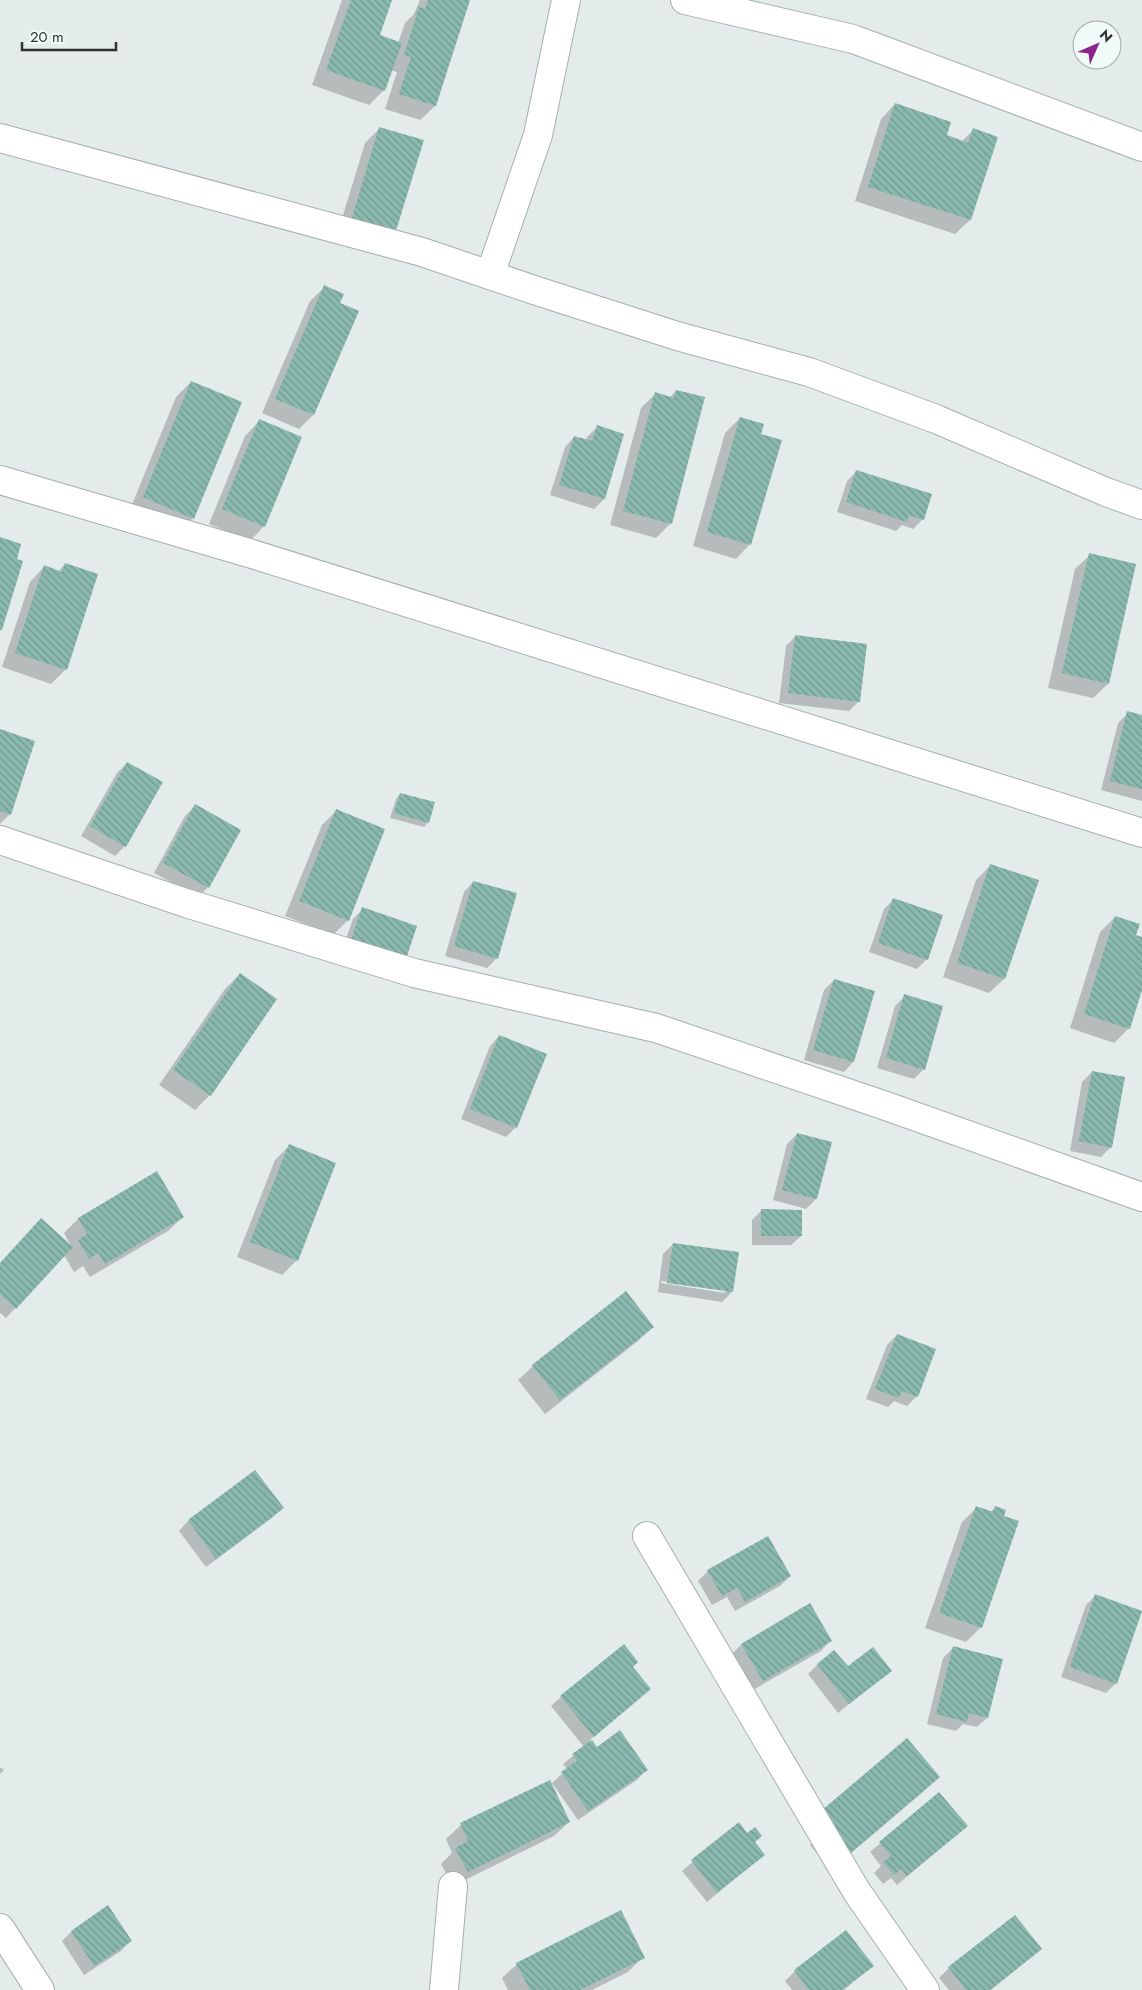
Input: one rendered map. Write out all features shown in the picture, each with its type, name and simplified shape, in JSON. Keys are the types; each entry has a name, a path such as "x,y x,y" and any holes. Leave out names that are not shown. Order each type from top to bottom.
{"street":[{"path":"490,275 538,135 566,0"},
{"path":"686,0 853,39 1142,148"},
{"path":"0,138 422,252 677,336 809,372 936,419 1106,492 1142,505"},
{"path":"0,480 268,559 1142,833"},
{"path":"0,840 186,903 414,973 656,1028 886,1106 1142,1197"},
{"path":"646,1536 857,1892 925,1990"},
{"path":"444,1990 452,1886"},
{"path":"0,1928 40,1990"}],"building":[{"path":"351,0 392,0 380,35 402,43 385,91 326,70"},
{"path":"428,0 470,0 436,106 399,94 411,57 404,55 419,7 425,9"},
{"path":"895,103 951,122 947,135 968,143 973,128 998,137 971,220 868,187"},
{"path":"379,127 424,140 395,234 351,221"},
{"path":"324,285 344,294 340,303 359,311 314,415 275,399"},
{"path":"191,381 242,402 194,519 143,497"},
{"path":"676,390 705,397 672,524 623,511 655,392 674,398"},
{"path":"740,417 764,424 761,434 782,440 751,545 707,532"},
{"path":"259,419 302,437 265,527 222,509"},
{"path":"597,425 624,434 605,499 559,485 574,436 592,441"},
{"path":"856,470 932,494 924,520 909,515 907,522 846,502"},
{"path":"0,537 21,544 17,559 23,561 2,630 0,630"},
{"path":"1089,553 1136,564 1109,684 1062,673"},
{"path":"65,563 98,574 67,670 15,653 44,565 62,572"},
{"path":"795,635 867,644 860,702 788,693"},
{"path":"1127,711 1142,715 1142,789 1110,781"},
{"path":"0,729 35,741 11,815 0,811"},
{"path":"127,762 163,782 126,847 90,826"},
{"path":"400,793 435,802 429,823 394,813"},
{"path":"195,804 241,830 209,888 163,863"},
{"path":"336,809 385,829 349,921 299,901"},
{"path":"990,864 1039,880 1005,979 957,963"},
{"path":"473,881 517,893 498,959 454,946"},
{"path":"893,898 943,915 928,960 878,943"},
{"path":"362,907 417,926 406,959 351,940"},
{"path":"1115,916 1140,924 1136,935 1142,937 1142,990 1130,1029 1084,1014"},
{"path":"240,973 277,999 211,1096 173,1070"},
{"path":"834,979 875,991 854,1062 813,1050"},
{"path":"904,994 943,1006 925,1070 886,1058"},
{"path":"499,1035 547,1054 517,1128 470,1109"},
{"path":"1092,1071 1125,1077 1112,1148 1079,1141"},
{"path":"797,1133 832,1142 817,1199 782,1190"},
{"path":"289,1144 336,1163 298,1261 250,1242"},
{"path":"157,1171 184,1217 105,1264 98,1253 89,1259 78,1240 87,1234 78,1218"},
{"path":"761,1209 802,1210 802,1236 761,1236"},
{"path":"41,1218 73,1247 16,1309 0,1294 0,1263"},
{"path":"673,1243 739,1252 733,1292 667,1283"},
{"path":"626,1291 654,1327 560,1400 532,1365"},
{"path":"897,1334 936,1349 918,1397 902,1391 899,1398 875,1389"},
{"path":"255,1470 284,1508 216,1559 188,1520"},
{"path":"976,1506 993,1512 995,1506 1006,1510 1004,1516 1019,1521 982,1628 939,1613"},
{"path":"768,1536 791,1576 745,1602 737,1588 722,1596 707,1570"},
{"path":"1095,1594 1142,1611 1117,1684 1070,1667"},
{"path":"810,1603 832,1641 763,1681 741,1644"},
{"path":"624,1644 638,1662 633,1667 651,1689 594,1737 560,1696"},
{"path":"953,1646 1003,1659 988,1718 969,1713 967,1722 936,1714"},
{"path":"873,1647 892,1671 849,1704 817,1664 834,1650 848,1666"},
{"path":"620,1730 648,1770 588,1811 561,1772 577,1761 572,1754 592,1740 597,1747"},
{"path":"907,1738 940,1777 846,1857 821,1811"},
{"path":"550,1780 570,1822 468,1872 455,1848 468,1841 460,1823"},
{"path":"939,1792 968,1826 907,1876 901,1869 894,1875 883,1862 891,1856 879,1842"},
{"path":"739,1822 747,1833 755,1827 762,1836 755,1842 765,1855 717,1893 691,1860"},
{"path":"108,1905 132,1941 94,1966 71,1931"},
{"path":"621,1910 645,1958 580,1990 530,1990 516,1963"},
{"path":"1015,1915 1042,1949 990,1990 966,1990 948,1967"},
{"path":"846,1930 874,1966 842,1990 809,1990 794,1970"}]}
